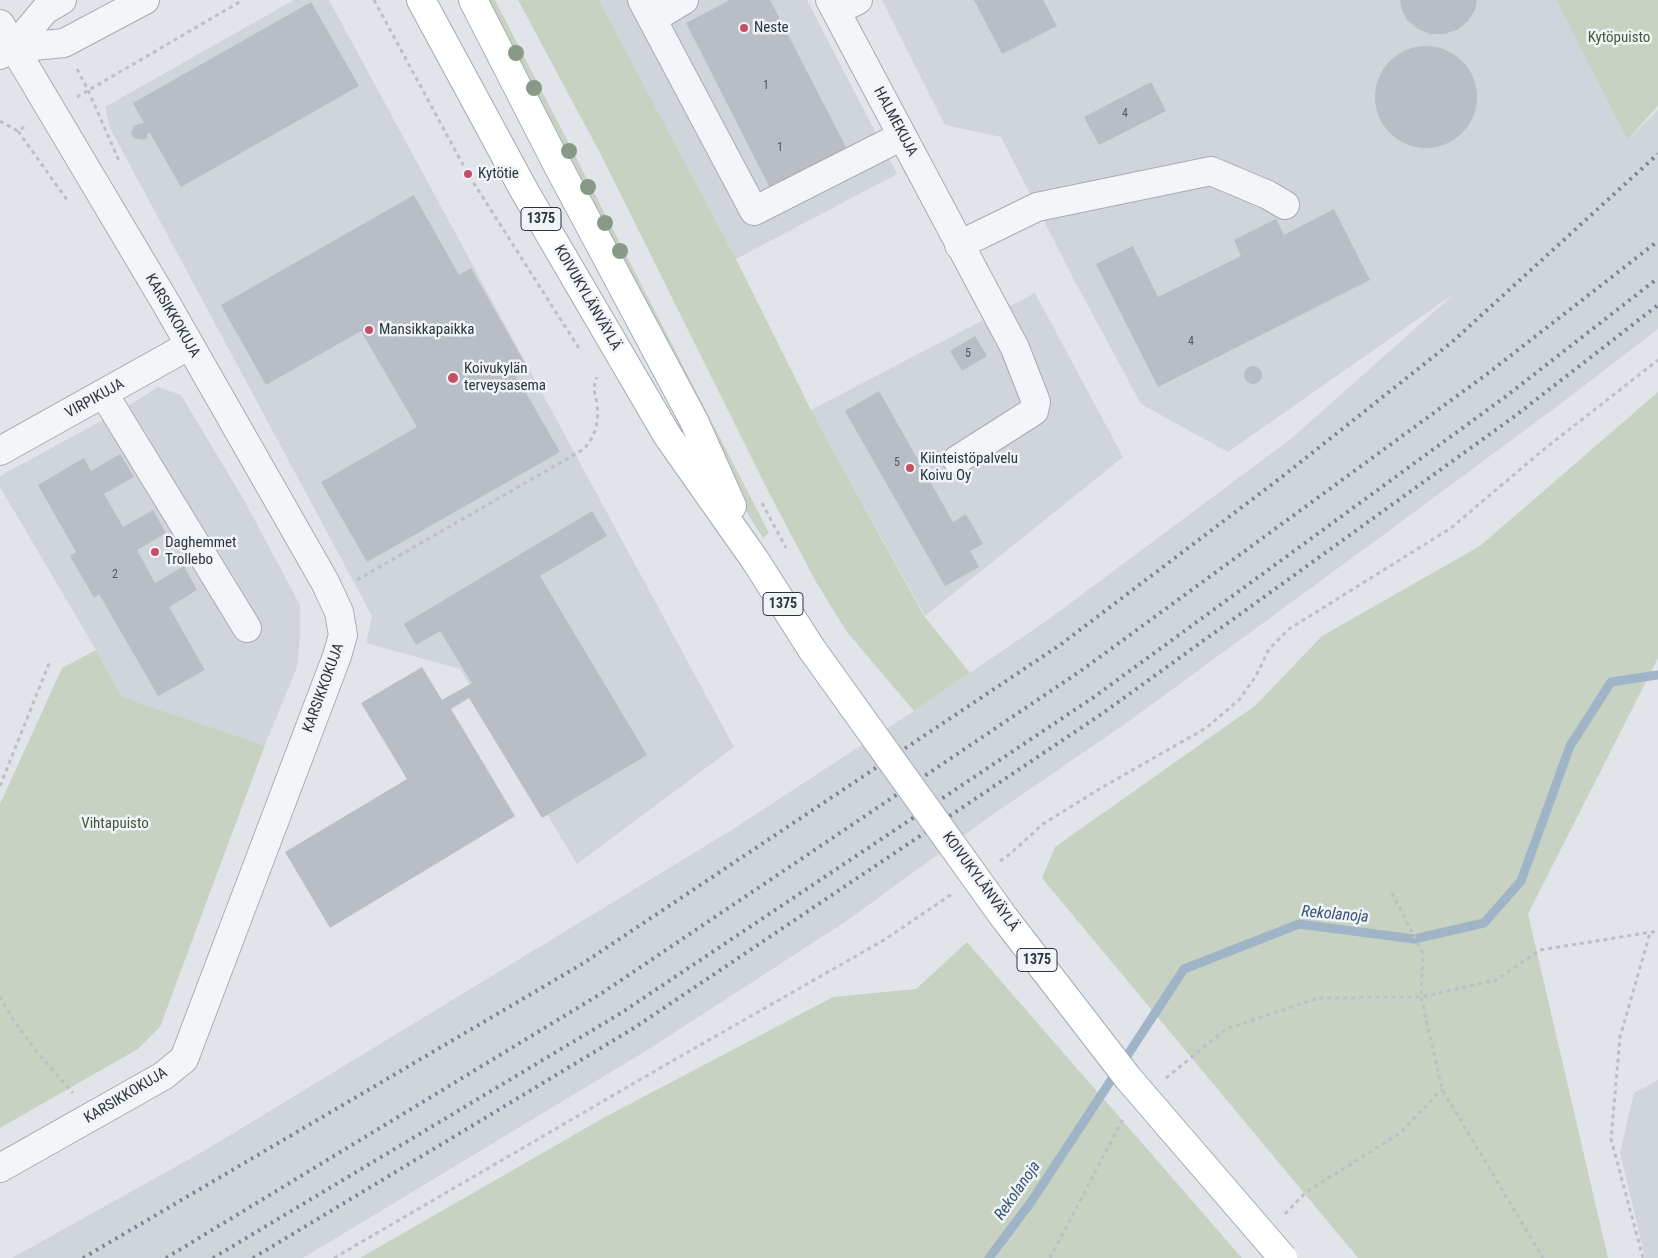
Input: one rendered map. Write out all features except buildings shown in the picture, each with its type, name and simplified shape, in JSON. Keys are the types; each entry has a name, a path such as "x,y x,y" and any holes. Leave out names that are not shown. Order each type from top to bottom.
{"main road":[{"name":"KOIVUKYLÄNVÄYLÄ","path":"421,0 525,192 667,435 755,560 811,648 1003,916 1128,1078 1283,1258"},
{"name":"KOIVUKYLÄNVÄYLÄ","path":"473,0 694,421 755,560"}],"street":[{"path":"7,52 45,10 62,0"},
{"path":"7,52 64,43 144,0"},
{"path":"684,0 647,9 754,212 902,136"},
{"name":"HALMEKUJA","path":"842,4 902,136 1015,348 1036,402 1034,411 957,460"},
{"name":"KARSIKKOKUJA","path":"0,24 7,52 51,112 190,345 325,582 339,612 343,635 337,656 184,1059 163,1076 0,1168"},
{"path":"960,245 1037,207 1211,172 1268,195 1285,205"},
{"name":"VIRPIKUJA","path":"0,451 190,345"},
{"path":"104,394 247,628"}],"path":[{"path":"18,131 243,0"},
{"path":"0,121 18,131 69,202"},
{"path":"994,864 1010,854 1044,824 1101,788 1206,728 1239,700 1256,676 1269,649 1289,629 1451,528 1543,450 1658,360"},
{"path":"355,581 574,456 584,448 592,440 597,427 597,405 593,386 597,376"},
{"path":"0,786 50,661"},
{"path":"334,1258 884,940 955,892"},
{"path":"1392,893 1423,954 1421,997 1442,1089 1543,1258"},
{"path":"1165,1079 1226,1029 1318,998 1421,997 1496,980 1540,950 1658,931"},
{"path":"1643,1258 1611,1139 1620,1037 1650,932"},
{"path":"0,996 38,1054 77,1097"},
{"path":"1280,1219 1306,1192 1399,1134 1442,1089"},
{"path":"1050,1258 1128,1110"}],"shaded area":[{"path":"294,0 329,0 734,747 577,864 460,669 366,643 372,616 110,128 105,107"},
{"path":"599,0 807,0 897,174 736,259"},
{"path":"882,0 1556,0 1627,140 1658,110 1658,329 1559,405 1125,724 992,815 845,922 649,1049 303,1258 12,1258 204,1151 730,831 914,711 1049,619 1292,438 1455,293 1228,452 1141,404 1072,276 1001,137 945,125"},
{"path":"1035,293 1123,457 925,616 811,410"},
{"name":"Daghemmet Trollebo","path":"158,387 181,395 244,500 300,605 300,637 297,667 265,745 122,697 0,487 0,476 127,407"},
{"path":"1658,1080 1658,1258 1645,1258 1620,1152 1634,1093"}],"green space":[{"path":"481,0 495,0 769,533 763,538 749,516"},
{"path":"518,0 599,0 736,259 811,410 924,616 970,673 914,711 847,632 816,582 768,491 600,153"},
{"name":"Kytöpuisto","path":"1556,0 1658,0 1658,106 1627,140"},
{"path":"1658,392 1658,658 1528,914 1608,1258 1358,1258 1042,878 1055,847 1256,705 1322,636 1480,546"},
{"name":"Vihtapuisto","path":"96,650 122,697 265,745 160,1027 138,1049 0,1128 0,804 62,668"},
{"path":"967,942 1242,1258 360,1258 605,1117 833,997 916,989"}],"waterway":[{"name":"Rekolanoja","path":"989,1258 1031,1202 1184,969 1299,924 1414,939 1484,923 1521,881 1570,746 1611,682 1658,675"}],"railway":[{"path":"83,1258 582,964 1060,645 1283,476 1452,342 1658,154"},
{"path":"166,1258 602,993 1082,670 1487,374 1658,241"},
{"path":"213,1258 621,1013 1094,697 1505,397 1658,278"},
{"path":"253,1258 634,1028 1103,713 1515,416 1658,305"}],"place":[{"name":"Neste","path":"744,28"},
{"name":"Kytötie","path":"468,174"},
{"name":"Mansikkapaikka","path":"369,330"},
{"name":"Koivukylän terveysasema","path":"453,378"},
{"name":"Kiinteistöpalvelu Koivu Oy","path":"910,468"},
{"name":"Daghemmet Trollebo","path":"155,552"}]}
